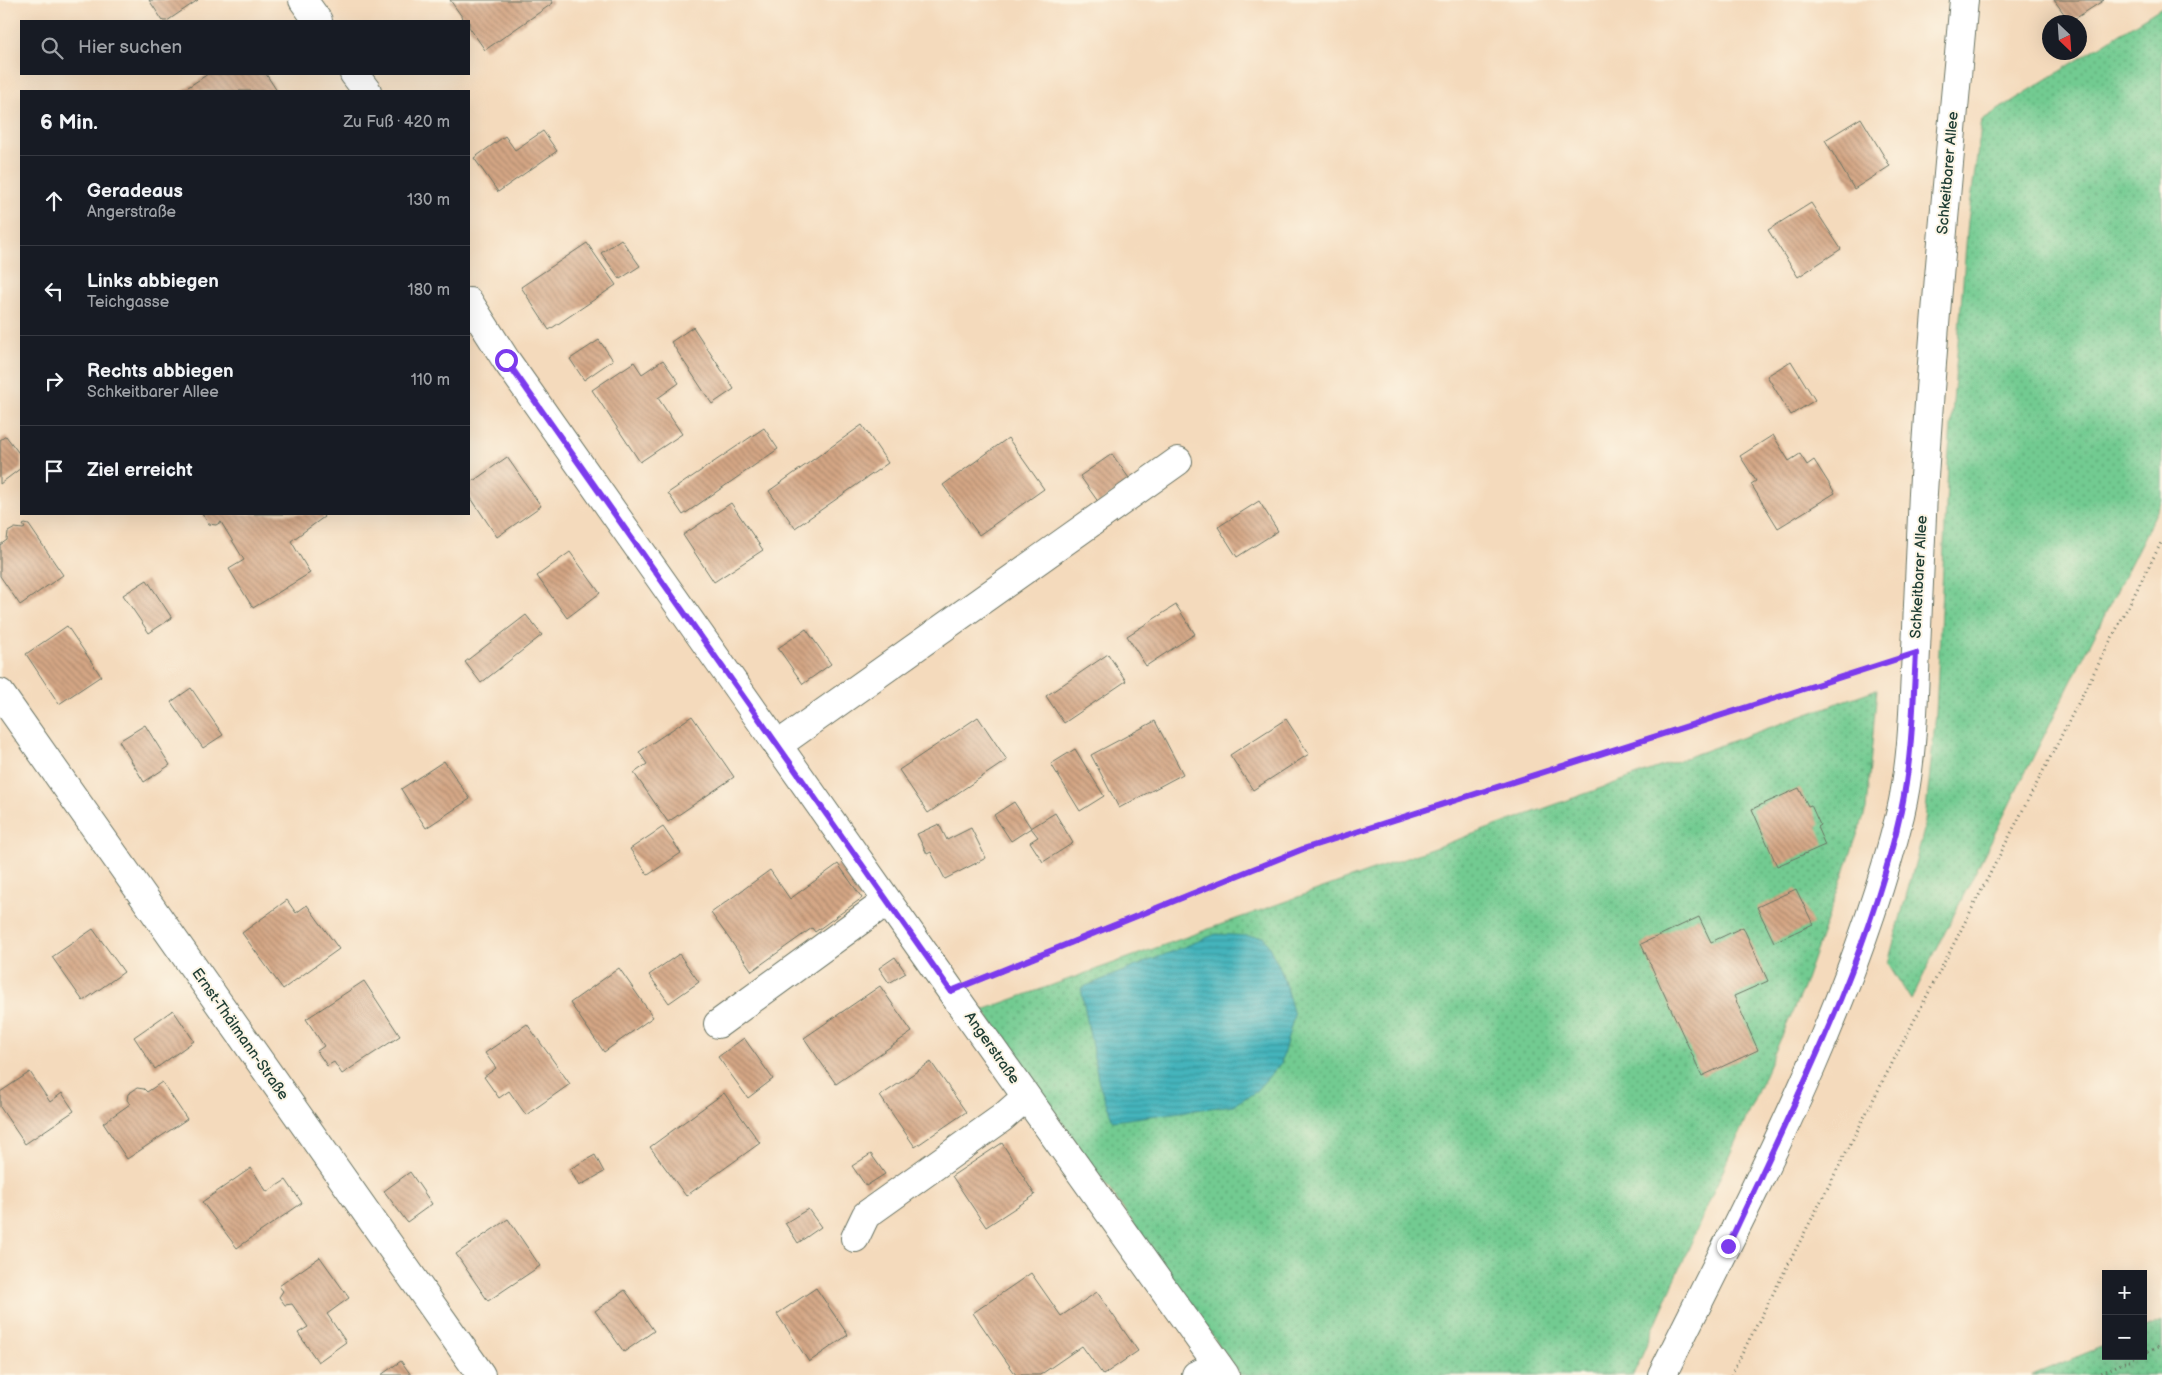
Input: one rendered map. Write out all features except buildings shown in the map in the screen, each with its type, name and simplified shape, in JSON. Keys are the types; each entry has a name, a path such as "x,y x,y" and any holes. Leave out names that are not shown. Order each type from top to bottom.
{"street":[{"path":"304,0 317,20"},
{"name":"Schkeitbarer Allee","path":"1662,1375 1736,1229 1822,1044 1849,978 1876,902 1901,811 1912,737 1930,368 1964,0"},
{"path":"355,75 365,90"},
{"name":"Angerstraße","path":"470,304 506,360 1026,1097 1213,1372"},
{"path":"773,738 1178,462"},
{"path":"773,738 1081,507"},
{"name":"Ernst-Thälmann-Straße","path":"0,693 481,1375"},
{"path":"718,1024 887,900"},
{"path":"855,1238 866,1215 1002,1118 1026,1097"}],"path":[{"path":"1731,1375 2162,541"},
{"path":"951,991 1303,849 1916,653"},
{"path":"2147,1352 2162,1345"},
{"path":"2097,1375 2129,1360"}],"green space":[{"path":"2162,7 2162,501 1911,1000 1888,963 1924,830 1936,713 1948,463 1968,221 1982,120 2078,60 2087,60 2087,54"},
{"path":"1877,689 1866,810 1803,988 1633,1375 1240,1375 983,1010"},
{"path":"2162,1321 2162,1375 2032,1375 2102,1347 2102,1360 2147,1360 2147,1327"}],"water":[{"path":"1216,934 1264,937 1281,970 1294,1015 1281,1063 1254,1093 1233,1105 1113,1121 1099,1084 1081,988"}],"route":[{"path":"506,360 951,991 1303,849 1916,653 1912,737 1901,811 1876,902 1849,978 1822,1044 1728,1246"}]}
